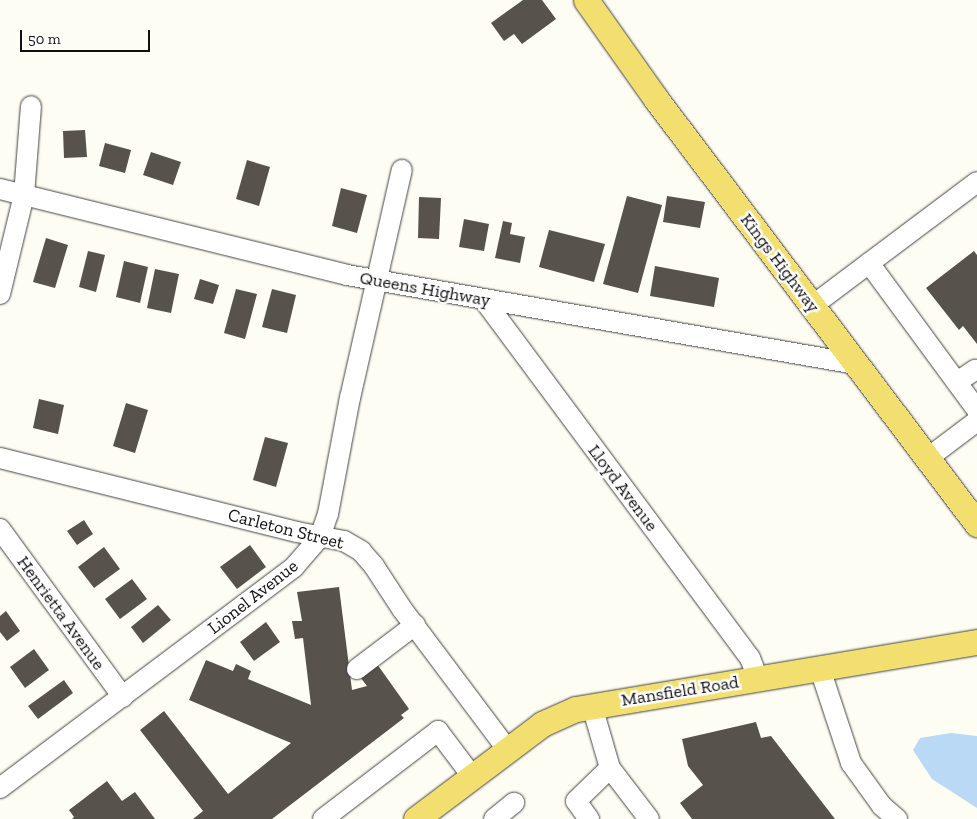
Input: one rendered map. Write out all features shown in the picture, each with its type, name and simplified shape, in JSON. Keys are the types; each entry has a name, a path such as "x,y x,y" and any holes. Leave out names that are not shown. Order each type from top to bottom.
{"main road":[{"name":"Kings Highway","path":"593,4 812,306 977,524"},
{"name":"Mansfield Road","path":"428,816 472,776 542,724 592,706 977,642"}],"street":[{"path":"0,294 24,195 31,106"},
{"name":"Lionel Avenue","path":"0,788 294,567 320,536 328,514 350,398 378,282 402,170"},
{"name":"Queens Highway","path":"0,189 378,282 856,364"},
{"path":"812,306 869,263 974,190"},
{"path":"869,263 977,410"},
{"name":"Lloyd Avenue","path":"484,300 750,658 758,679"},
{"path":"957,382 975,370"},
{"path":"928,458 977,421"},
{"name":"Carleton Street","path":"0,458 320,536 344,540 361,551 507,749"},
{"name":"Henrietta Avenue","path":"0,529 123,697"},
{"path":"357,669 415,625"},
{"path":"820,669 851,763 882,806 897,819"},
{"path":"592,706 610,768 649,819"},
{"path":"323,819 438,731 472,776"},
{"path":"589,819 576,801 610,768"},
{"path":"494,819 514,803"}],"water":[{"path":"951,733 977,736 977,808 932,779 913,750 920,738"}],"building":[{"path":"523,0 542,0 556,19 522,44 514,34 504,41 491,23"},
{"path":"85,130 87,157 64,158 63,131"},
{"path":"105,143 131,150 125,173 99,166"},
{"path":"151,152 181,162 173,185 143,175"},
{"path":"247,160 270,167 259,206 236,199"},
{"path":"341,188 367,195 357,233 332,226"},
{"path":"627,196 662,205 638,293 603,284"},
{"path":"667,196 705,202 700,228 663,222"},
{"path":"419,197 441,198 439,239 418,238"},
{"path":"464,219 489,224 484,251 459,247"},
{"path":"503,221 512,223 510,234 525,237 520,263 495,258"},
{"path":"549,230 605,244 594,282 539,267"},
{"path":"46,238 68,245 55,288 33,282"},
{"path":"88,251 105,255 96,292 79,287"},
{"path":"974,251 977,255 977,344 963,326 959,330 926,288"},
{"path":"124,261 148,267 140,303 116,297"},
{"path":"655,266 719,278 714,307 650,296"},
{"path":"155,269 179,274 171,313 147,308"},
{"path":"200,279 219,285 213,304 194,299"},
{"path":"236,289 257,294 245,339 224,333"},
{"path":"272,289 296,295 287,333 262,327"},
{"path":"39,399 64,405 58,434 33,428"},
{"path":"126,403 148,410 135,453 113,446"},
{"path":"265,437 288,443 276,487 253,480"},
{"path":"84,520 93,534 77,545 67,531"},
{"path":"250,545 266,567 237,589 220,567"},
{"path":"104,547 120,569 94,588 78,567"},
{"path":"132,579 147,599 120,619 105,599"},
{"path":"339,587 352,690 367,686 360,677 377,664 409,709 401,715 404,718 272,819 193,819 203,811 140,730 164,711 228,794 291,743 189,700 206,660 233,671 236,664 251,671 248,679 311,705 303,638 295,639 292,621 302,621 297,592"},
{"path":"158,605 171,620 143,643 131,627"},
{"path":"6,611 20,631 7,641 0,632 0,616"},
{"path":"266,622 280,642 254,661 240,642"},
{"path":"34,649 49,670 25,688 10,667"},
{"path":"64,680 73,693 38,719 28,706"},
{"path":"756,722 761,738 771,736 835,819 692,819 680,803 703,785 688,766 682,739"},
{"path":"107,781 122,801 135,792 155,819 72,819 74,817 69,810"}]}
